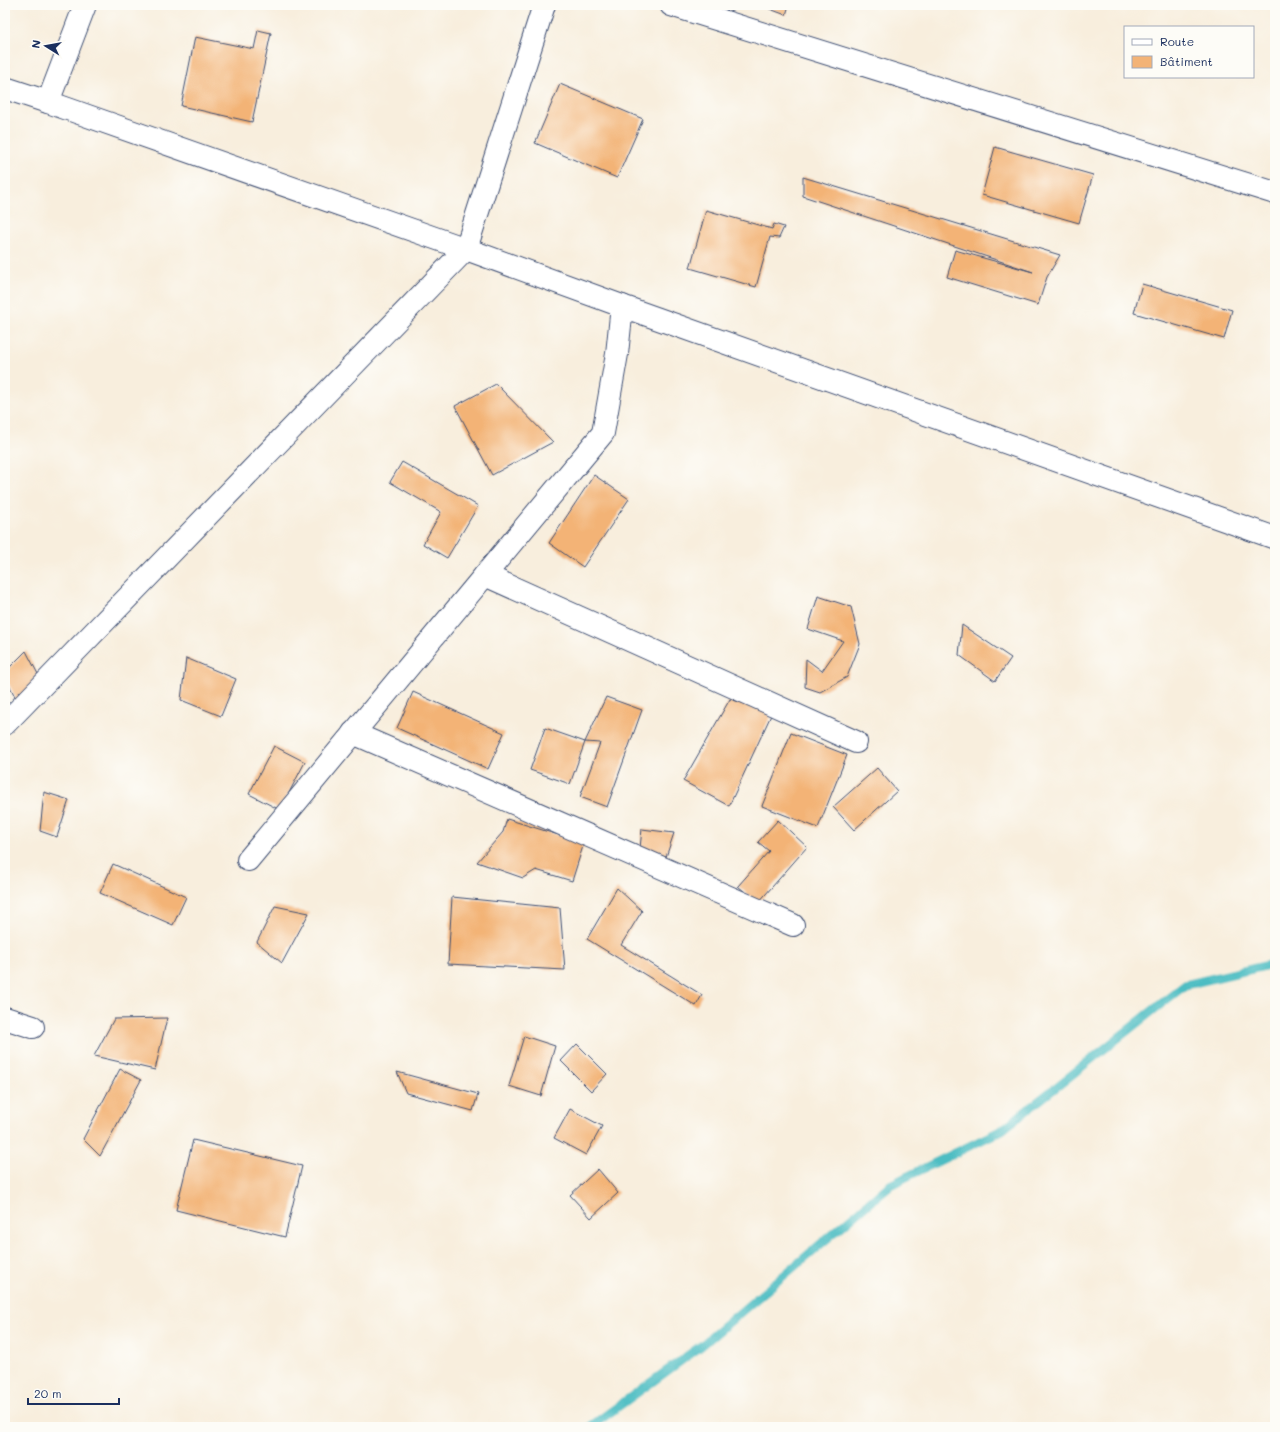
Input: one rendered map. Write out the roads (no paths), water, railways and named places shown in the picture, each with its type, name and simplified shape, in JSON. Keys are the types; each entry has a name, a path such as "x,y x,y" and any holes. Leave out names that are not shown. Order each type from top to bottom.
{"street":[{"path":"48,102 84,5"},
{"path":"5,724 466,249 544,5"},
{"path":"671,5 1275,193"},
{"path":"5,88 466,249 1275,538"},
{"path":"248,860 603,433 617,354 622,306"},
{"path":"485,575 856,742"},
{"path":"353,733 793,925"},
{"path":"5,1018 33,1027"}],"waterway":[{"path":"590,1427 701,1346 890,1185 1002,1130 1185,985 1273,964 1275,960"}]}
